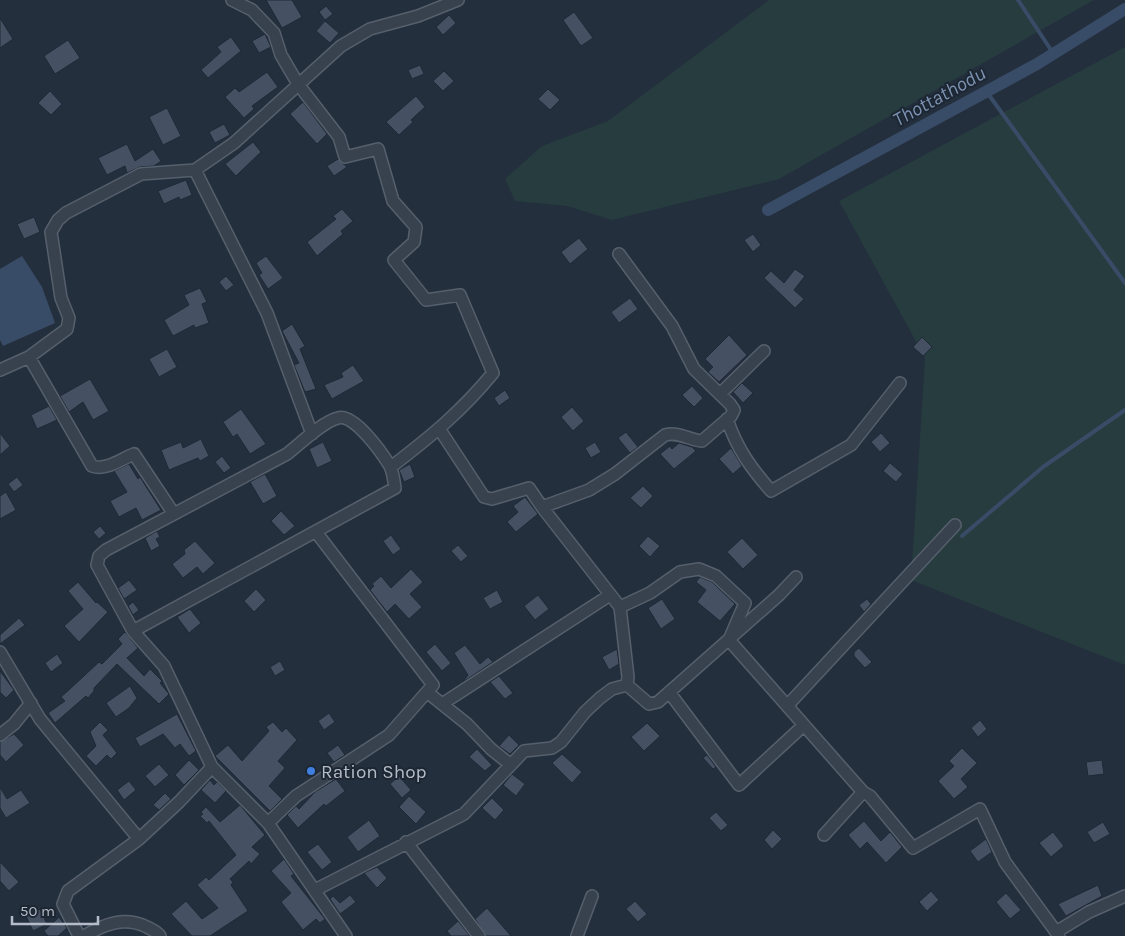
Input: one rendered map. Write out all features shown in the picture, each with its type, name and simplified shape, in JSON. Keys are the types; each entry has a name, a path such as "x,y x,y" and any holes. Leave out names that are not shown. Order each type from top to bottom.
{"street":[{"path":"232,0 252,10 274,33 281,55 298,84 339,137 345,157 378,149 393,201 416,227 414,242 394,260 426,300 460,295 493,373 468,403 440,430 391,467"},
{"path":"1,366 30,357 68,329 69,318 60,298 51,232 58,220 66,213 141,174 195,170 234,142 340,46 370,29 418,16 458,0"},
{"path":"195,170 268,313 312,434"},
{"path":"542,507 589,490 615,474 666,435 674,433 693,440 702,440 727,419 734,410 694,369 672,326 619,254"},
{"path":"720,394 764,351"},
{"path":"30,357 92,466 99,469 134,454 174,514"},
{"path":"727,419 735,442 756,474 771,492 851,445 900,383"},
{"path":"133,631 396,488 391,467 358,426 347,418 338,418 312,434 287,454 106,550 99,556 97,565 133,631 164,666 212,767 268,823 346,936"},
{"path":"440,430 484,497 492,499 529,488 620,607 628,677 626,685"},
{"path":"787,706 955,525"},
{"path":"268,823 296,796 390,735 433,685 316,532"},
{"path":"620,607 650,593 680,572 699,569 716,576 745,603 729,640"},
{"path":"626,685 649,704 658,702 779,595 796,577"},
{"path":"442,704 610,595"},
{"path":"729,640 863,792 870,796 913,848 980,809 1006,862 1057,934 1089,912 1125,896"},
{"path":"0,652 40,719 139,840"},
{"path":"315,890 464,814 524,751 552,748 561,742 585,712 600,698 612,690 626,685"},
{"path":"427,692 467,724 511,765"},
{"path":"669,692 739,785 804,725"},
{"path":"0,734 14,724 31,703"},
{"path":"79,936 63,904 65,896 72,887 139,840 212,767"},
{"path":"824,835 863,792"},
{"path":"406,842 479,936"},
{"path":"577,936 592,896"},
{"path":"84,936 104,925 121,921 137,922 157,932 160,936"}],"green space":[{"path":"769,0 1094,0 779,179 612,220 567,206 515,201 505,179 542,146 608,121"},
{"path":"1125,47 1125,665 911,580 925,358 839,201"}],"water":[{"path":"22,256 42,287 55,323 3,346 0,340 0,269"}],"building":[{"path":"266,0 292,0 302,17 282,28"},
{"path":"326,6 333,14 325,20 319,12"},
{"path":"574,12 593,38 581,46 563,20"},
{"path":"449,15 456,23 443,35 436,27"},
{"path":"0,18 13,39 0,48"},
{"path":"325,21 339,33 330,43 316,31"},
{"path":"265,34 271,47 259,53 252,41"},
{"path":"231,37 241,51 208,78 201,70 221,52 217,47"},
{"path":"68,40 80,58 55,74 44,56"},
{"path":"420,65 424,74 412,79 408,70"},
{"path":"444,71 454,81 443,91 433,81"},
{"path":"267,72 278,87 252,106 254,109 244,118 225,97 235,88 239,92"},
{"path":"548,89 560,100 550,110 538,99"},
{"path":"50,91 62,104 51,115 38,103"},
{"path":"416,96 425,107 399,135 386,122"},
{"path":"303,102 327,134 317,144 290,114"},
{"path":"167,108 181,136 163,145 149,117"},
{"path":"224,124 230,135 215,143 209,132"},
{"path":"253,142 261,152 236,176 225,164"},
{"path":"127,144 135,161 153,149 161,161 154,166 140,167 127,173 125,166 107,175 98,158"},
{"path":"338,159 347,167 334,176 327,166"},
{"path":"186,180 192,195 180,200 179,197 164,204 158,191"},
{"path":"342,209 353,221 341,231 343,234 317,256 307,242 336,219 333,216"},
{"path":"34,217 40,232 24,239 17,224"},
{"path":"753,234 761,245 753,252 744,240"},
{"path":"579,238 588,249 570,264 561,252"},
{"path":"266,256 283,278 268,289 259,275 262,273 256,263"},
{"path":"795,269 805,276 794,290 804,299 795,308 764,278 771,271 784,283"},
{"path":"226,276 234,285 226,291 219,282"},
{"path":"200,288 207,302 202,304 209,323 195,328 194,325 173,336 164,320 189,305 184,295"},
{"path":"630,298 638,309 619,323 611,312"},
{"path":"292,324 305,346 300,349 316,389 305,392 294,365 299,363 282,331"},
{"path":"729,335 747,355 719,382 708,372 713,367 705,359"},
{"path":"922,337 932,347 923,356 913,347"},
{"path":"167,349 177,367 159,377 149,359"},
{"path":"353,365 364,381 332,399 324,385 343,377 341,373"},
{"path":"90,379 109,411 93,420 83,402 69,412 60,396"},
{"path":"742,383 753,393 743,403 733,392"},
{"path":"692,386 703,398 694,407 682,395"},
{"path":"505,390 510,398 499,406 494,398"},
{"path":"49,406 57,420 37,429 31,415"},
{"path":"572,407 584,421 573,431 561,417"},
{"path":"241,409 266,444 250,454 237,434 233,437 223,422"},
{"path":"626,432 638,447 630,453 618,438"},
{"path":"0,433 10,446 0,455"},
{"path":"881,433 890,443 880,452 871,442"},
{"path":"201,439 209,456 200,461 198,458 169,470 161,450 181,442 183,448"},
{"path":"323,442 332,461 317,468 309,449"},
{"path":"595,442 601,452 591,458 585,448"},
{"path":"679,443 692,447 696,451 674,469 660,454 670,446 672,449"},
{"path":"731,448 742,466 733,474 719,459"},
{"path":"222,456 231,468 224,473 215,462"},
{"path":"890,463 903,474 896,482 883,471"},
{"path":"129,464 138,479 140,477 161,510 142,520 136,508 119,517 110,501 127,492 114,471"},
{"path":"410,464 415,477 404,482 399,470"},
{"path":"265,474 277,496 263,504 250,482"},
{"path":"17,477 23,485 14,492 8,484"},
{"path":"643,486 653,496 641,508 630,498"},
{"path":"6,492 16,510 0,519 0,496"},
{"path":"525,497 538,514 516,532 507,522 518,512 513,506"},
{"path":"281,511 295,526 284,535 271,521"},
{"path":"100,526 106,533 99,539 93,532"},
{"path":"157,531 160,537 156,539 160,546 151,551 145,538"},
{"path":"391,535 401,549 393,555 383,541"},
{"path":"648,536 660,546 650,557 639,546"},
{"path":"742,538 758,555 743,569 727,552"},
{"path":"195,541 215,563 203,574 197,567 183,578 172,564 185,554 184,550"},
{"path":"458,545 468,556 461,562 451,551"},
{"path":"411,569 423,582 410,594 422,607 409,619 395,604 387,612 370,590 374,586 372,584 381,576 391,588"},
{"path":"700,577 712,582 735,604 720,621 697,602 706,590 696,582"},
{"path":"129,580 137,590 124,599 118,588"},
{"path":"78,582 96,603 108,612 79,642 64,626 83,609 68,591"},
{"path":"256,589 266,600 254,612 244,601"},
{"path":"497,590 503,602 490,609 483,598"},
{"path":"538,595 549,609 535,620 524,606"},
{"path":"662,599 675,619 661,629 648,608"},
{"path":"867,599 871,604 864,612 859,605"},
{"path":"133,602 139,610 133,615 128,606"},
{"path":"190,609 201,623 189,633 177,617"},
{"path":"19,618 25,625 0,644 0,635"},
{"path":"125,632 138,648 127,658 144,676 150,669 162,681 160,683 169,694 159,704 117,664 94,688 94,691 88,698 86,696 55,723 48,713 65,701 61,697 99,662 102,664 122,644 118,639"},
{"path":"435,644 451,663 442,671 426,652"},
{"path":"465,645 480,664 488,657 493,662 463,682 468,675 454,653"},
{"path":"859,648 872,662 865,668 854,656 854,652"},
{"path":"617,649 619,664 609,670 602,657"},
{"path":"57,654 63,663 51,672 45,663"},
{"path":"280,661 285,670 275,676 270,667"},
{"path":"0,671 14,690 6,698 0,692"},
{"path":"499,676 513,693 505,699 490,682"},
{"path":"130,686 137,698 129,708 116,717 106,703"},
{"path":"329,713 335,722 324,730 318,721"},
{"path":"177,714 196,751 189,756 180,744 175,748 163,734 140,747 135,738"},
{"path":"980,720 987,729 978,737 971,728"},
{"path":"100,722 108,730 103,735 117,753 111,759 107,755 96,766 86,756 96,746 90,732"},
{"path":"273,722 282,732 286,728 297,740 278,761 285,768 269,786 282,799 270,811 215,756 228,745 242,761 269,731 266,727"},
{"path":"647,723 660,736 644,751 631,737"},
{"path":"14,734 24,745 6,762 0,755 0,742"},
{"path":"509,735 519,745 510,754 499,746"},
{"path":"338,745 345,755 334,762 327,753"},
{"path":"962,748 977,763 961,779 968,787 954,799 938,781 954,766 949,761"},
{"path":"477,749 492,765 485,771 469,757"},
{"path":"562,754 582,772 572,783 552,763"},
{"path":"707,755 716,767 713,769 703,758"},
{"path":"189,760 199,770 184,785 175,775"},
{"path":"1102,760 1104,774 1088,776 1086,762"},
{"path":"159,764 169,775 155,787 145,776"},
{"path":"512,774 525,784 516,796 503,785"},
{"path":"399,776 411,790 402,798 390,784"},
{"path":"336,779 345,791 326,806 324,804 298,828 287,815 296,806 299,809 315,792"},
{"path":"210,780 214,785 217,782 226,791 215,803 201,790"},
{"path":"129,781 136,790 124,800 117,790"},
{"path":"0,787 7,799 21,790 30,803 6,818 0,808"},
{"path":"165,793 171,799 159,810 153,805"},
{"path":"409,796 426,812 416,824 399,807"},
{"path":"492,798 504,810 495,820 482,808"},
{"path":"240,805 265,835 252,847 260,854 251,864 249,861 230,879 233,882 231,885 248,911 210,936 192,936 171,914 186,901 202,919 218,908 197,885 206,877 209,880 236,855 209,821 207,823 200,816 203,814 201,812 206,807 220,822"},
{"path":"716,812 728,825 721,831 709,818"},
{"path":"369,820 380,836 358,852 347,837"},
{"path":"864,821 881,841 890,832 902,847 886,863 867,842 860,849 848,835"},
{"path":"1103,822 1110,834 1094,843 1087,832"},
{"path":"773,830 782,839 772,849 764,840"},
{"path":"1053,832 1064,846 1051,857 1039,843"},
{"path":"986,839 992,852 978,862 970,851"},
{"path":"318,844 332,862 322,870 307,852"},
{"path":"284,859 294,874 291,876 325,919 320,923 316,919 303,930 281,902 291,893 271,871"},
{"path":"0,862 19,882 9,891 0,881"},
{"path":"377,867 387,878 377,888 364,873"},
{"path":"1098,885 1102,896 1066,916 1058,904"},
{"path":"931,891 939,900 927,911 919,902"},
{"path":"1006,893 1021,910 1010,919 996,902"},
{"path":"350,895 356,902 340,914 330,899 333,896 340,903"},
{"path":"635,901 647,914 638,922 626,909"},
{"path":"487,908 511,936 486,936 475,919"},
{"path":"40,909 47,924 33,931 26,916"},
{"path":"59,917 67,928 58,936 48,936 44,931"},
{"path":"458,921 470,936 451,936 447,931"}],"waterway":[{"path":"1018,0 1053,53"},
{"name":"Thottathodu","path":"768,210 1037,64 1125,9"},
{"path":"986,91 1125,283"},
{"path":"962,536 1043,467 1125,410"}],"place":[{"name":"Ration Shop","path":"311,771"}]}
